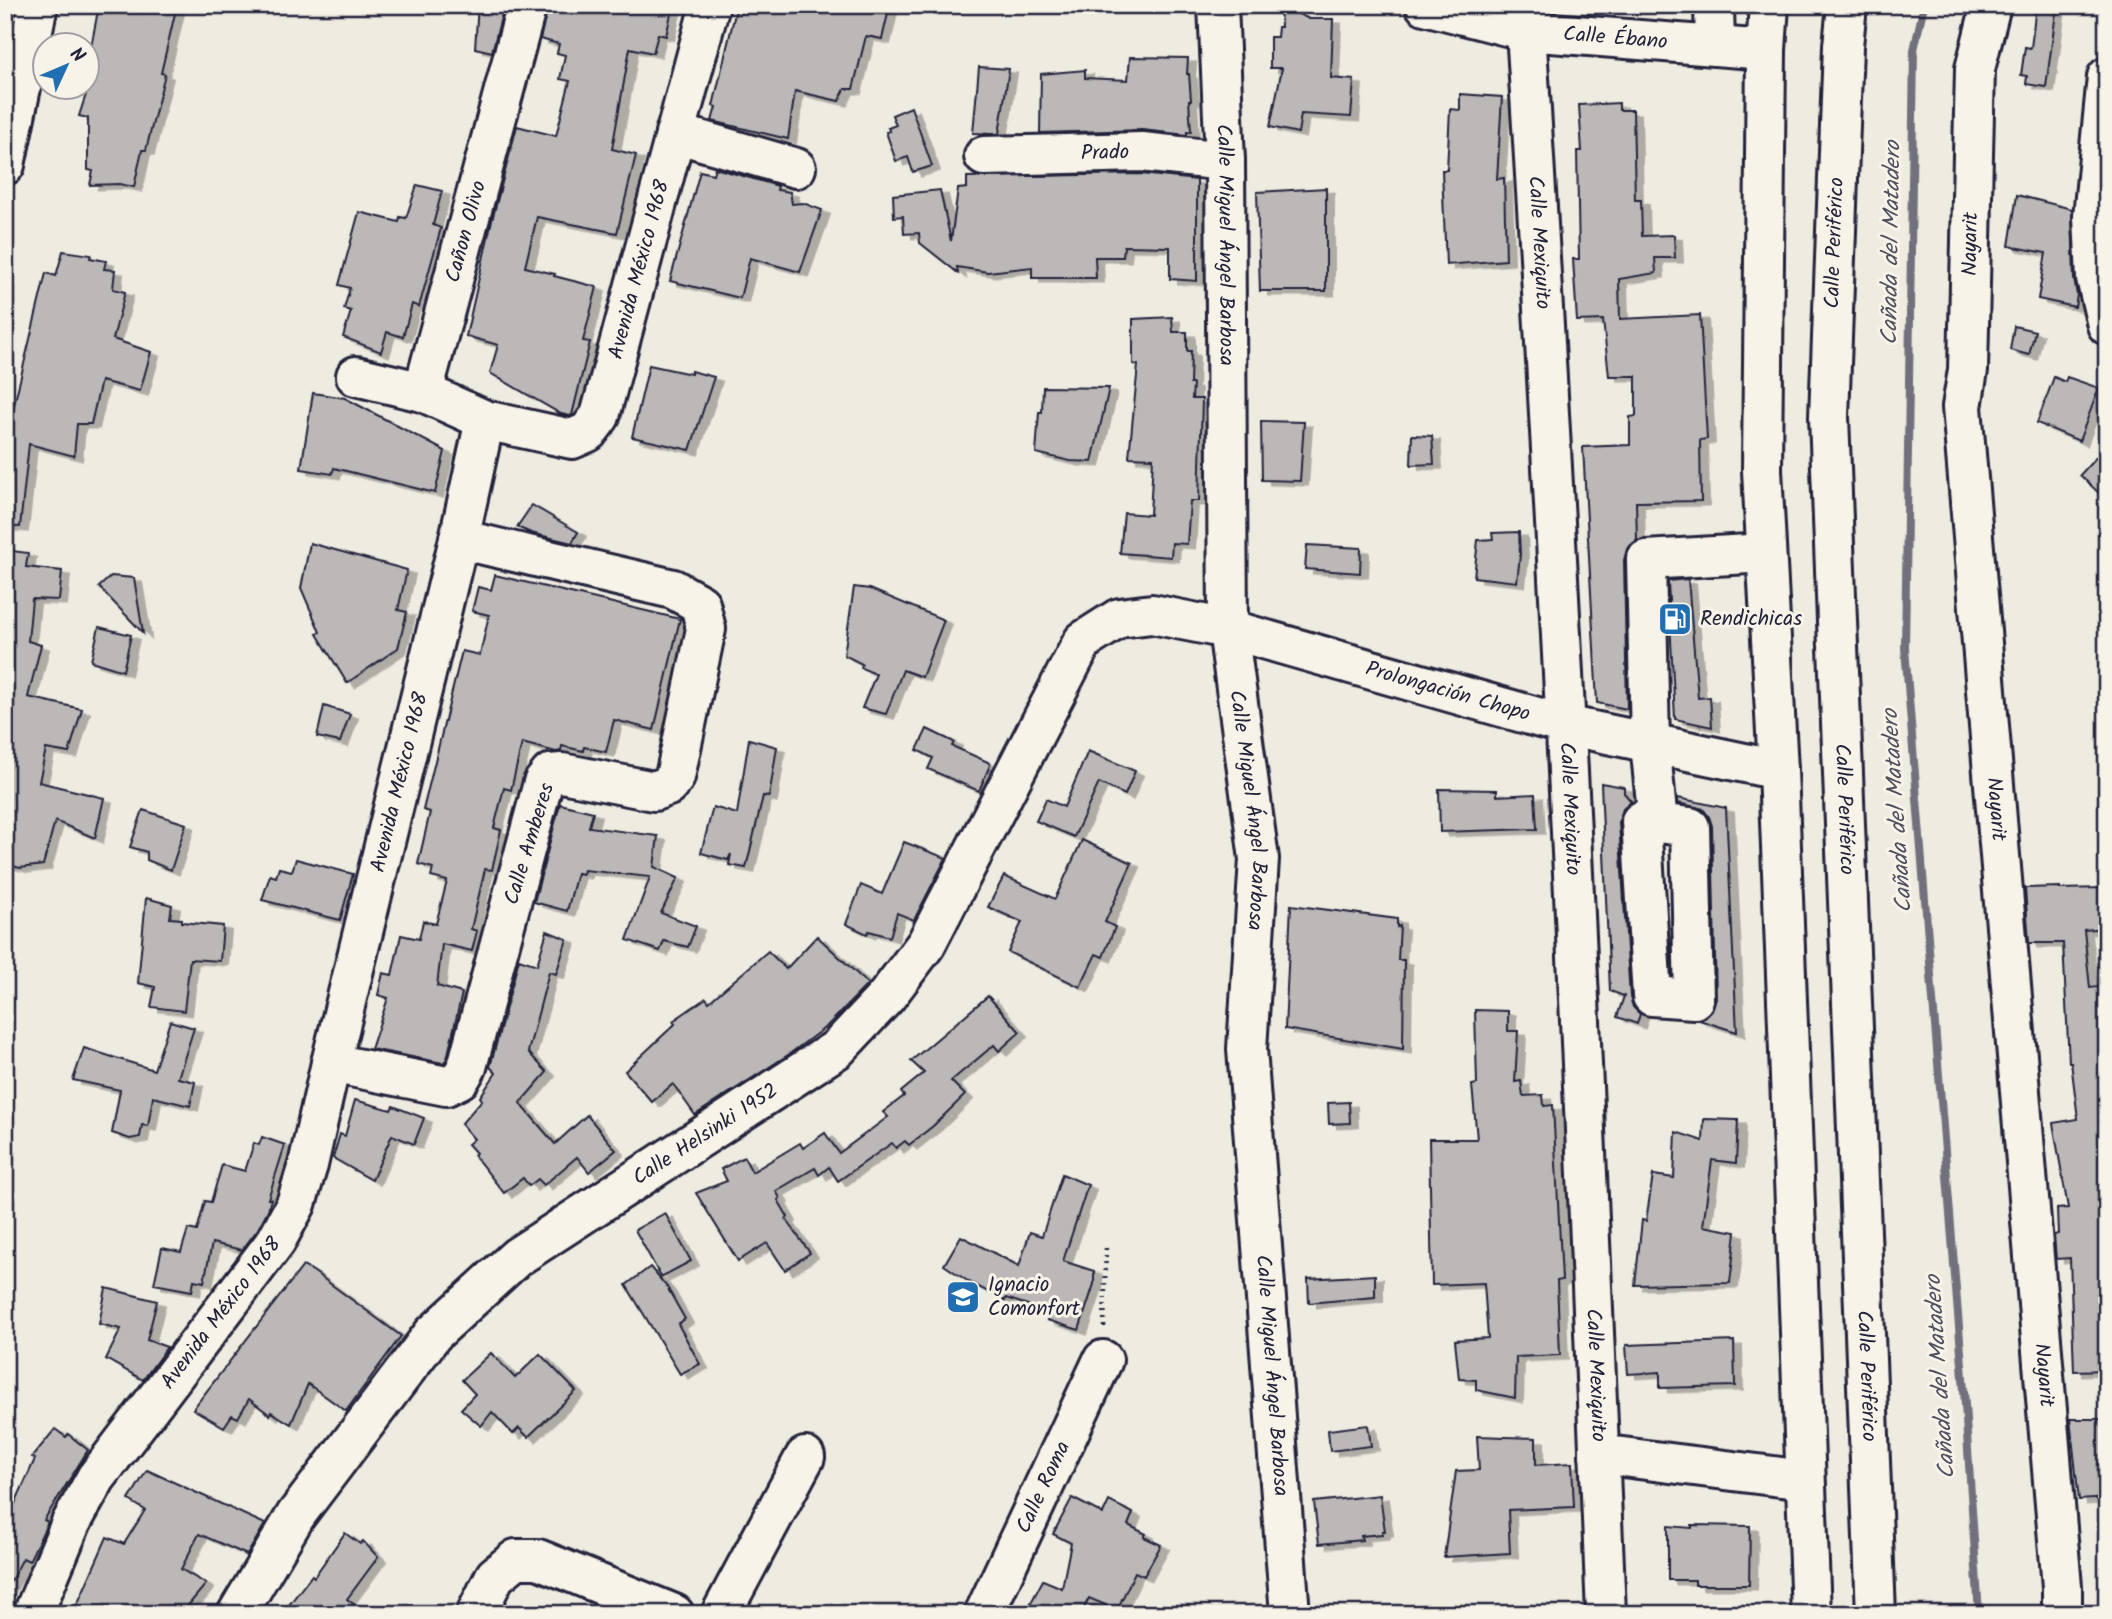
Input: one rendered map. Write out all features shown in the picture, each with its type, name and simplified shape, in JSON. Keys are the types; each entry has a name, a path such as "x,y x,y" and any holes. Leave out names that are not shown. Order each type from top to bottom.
{"main road":[{"path":"5,165 38,5"},
{"name":"Cañon Olivo","path":"423,392 527,5"},
{"name":"Avenida México 1968","path":"33,1614 71,1523 96,1478 276,1241 296,1204 308,1165 459,540 485,420 572,439 588,432 600,416 710,5"},
{"name":"Calle Miguel Ángel Barbosa","path":"1218,5 1224,161 1228,629 1259,859 1247,1049 1290,1614"},
{"name":"Calle Ébano","path":"1425,5 1715,46 1766,50"},
{"path":"1714,5 1715,46"},
{"path":"1769,5 1766,50 1762,470 1778,770 1809,1604"},
{"name":"Calle Periférico","path":"1847,5 1843,46 1829,417 1876,1614"},
{"name":"Nayarit","path":"1991,5 1975,69 1968,370 1962,407 2062,1587 2062,1614"},
{"name":"Calle Mexiquito","path":"1526,18 1565,725 1606,1614"},
{"path":"2107,77 2093,217 2096,278 2107,325"},
{"path":"676,133 796,168"},
{"name":"Prado","path":"984,156 1142,152 1224,161"},
{"path":"356,376 423,392 485,420"},
{"name":"Calle Amberes","path":"331,1063 446,1086 460,1079 467,1067 543,783 550,774 562,773 654,791 668,786 675,777 706,629 701,604 674,589 459,540"},
{"path":"1658,823 1650,743 1646,560 1766,553"},
{"name":"Prolongación Chopo","path":"1119,618 1152,614 1228,629 1565,725 1778,770"},
{"name":"Calle Helsinki 1952","path":"237,1614 296,1515 433,1334 517,1257 837,1049 886,997 926,943 1083,641 1119,618"},
{"name":"Calle Roma","path":"984,1614 1103,1360"},
{"path":"1599,1454 1805,1480"},
{"path":"721,1614 805,1457"},
{"path":"475,1614 495,1576 516,1559 538,1559 674,1614"}],"path":[{"path":"1103,1360 1106,1246"}],"building":[{"path":"99,5 177,5 161,73 165,74 134,187 119,184 90,185 93,171 88,170 88,118 79,116 84,102 102,102 102,32 94,32"},
{"path":"478,5 504,6 492,52 475,48"},
{"path":"548,5 673,5 666,36 658,34 653,53 630,48 612,149 636,155 617,233 537,217 525,267 597,287 583,341 590,342 570,416 561,414 490,373 498,345 466,336 491,224 517,126 556,136 570,81 560,79 565,55 557,53 559,44 540,39"},
{"path":"737,5 890,5 882,39 866,36 853,89 845,89 839,101 795,91 788,139 712,121 716,107 713,106"},
{"path":"1280,5 1309,19 1333,19 1331,78 1354,80 1351,117 1301,114 1298,133 1270,127 1282,68 1270,68 1270,37 1277,37 1278,27 1281,27"},
{"path":"2036,5 2057,5 2046,87 2026,84 2027,76 2021,75 2025,47 2031,48"},
{"path":"1130,57 1188,58 1191,132 1187,132 1187,135 1142,130 1040,133 1041,74 1085,70 1085,78 1128,80"},
{"path":"979,67 1009,69 999,134 973,133"},
{"path":"1460,94 1502,97 1497,179 1504,178 1506,260 1446,265 1442,170 1447,170 1450,109 1460,110"},
{"path":"1619,103 1619,110 1633,110 1635,200 1641,200 1642,236 1674,235 1675,258 1655,258 1656,273 1619,279 1620,319 1700,315 1707,439 1700,440 1701,501 1636,502 1637,540 1627,549 1624,560 1627,709 1597,703 1583,447 1630,445 1630,417 1636,416 1636,376 1609,376 1603,320 1577,321 1573,259 1579,259 1577,151 1582,151 1579,105"},
{"path":"911,107 932,166 913,172 908,157 896,161 886,132 890,131 888,128 896,125 892,115"},
{"path":"715,168 778,186 777,190 790,192 792,204 803,203 822,210 800,272 750,258 740,298 670,281 700,171 713,174"},
{"path":"1141,174 1197,180 1197,281 1170,279 1170,247 1124,246 1123,257 1095,257 1096,278 1032,278 1032,267 988,272 957,267 958,273 920,243 919,233 904,234 903,216 894,217 893,195 940,190 951,241 958,189 967,188 967,177"},
{"path":"417,185 442,191 433,225 441,228 419,307 412,304 403,337 387,332 381,352 343,337 351,311 344,309 350,288 339,285 359,212 399,222 400,217 406,218"},
{"path":"1326,188 1326,291 1260,291 1257,192"},
{"path":"2017,195 2072,209 2077,295 2075,307 2038,299 2046,253 2009,246"},
{"path":"63,251 91,255 90,258 106,261 104,269 115,270 113,289 125,292 113,339 151,352 140,391 101,381 91,424 77,424 74,456 29,444 20,527 5,526 5,442 46,273 56,276"},
{"path":"1172,317 1173,332 1187,332 1187,351 1191,351 1192,399 1202,399 1199,501 1190,501 1187,544 1172,543 1171,557 1120,553 1124,513 1150,515 1153,458 1129,457 1138,365 1133,364 1133,319"},
{"path":"2014,326 2035,331 2029,355 2010,350"},
{"path":"649,365 714,377 690,450 632,437"},
{"path":"2054,377 2065,382 2067,377 2099,388 2079,441 2037,423"},
{"path":"1043,387 1109,388 1092,462 1070,461 1036,453"},
{"path":"313,393 345,398 445,451 435,493 334,468 332,474 301,469"},
{"path":"1261,421 1304,422 1300,481 1262,480"},
{"path":"1412,435 1432,436 1434,464 1411,465"},
{"path":"2107,445 2107,501 2080,475"},
{"path":"532,505 578,532 572,543 517,527"},
{"path":"1519,532 1517,582 1474,577 1478,540 1493,539 1492,533"},
{"path":"310,543 407,570 398,610 407,612 398,648 347,683 317,634 320,632 301,588"},
{"path":"1307,545 1361,548 1360,573 1305,569"},
{"path":"5,550 28,553 26,567 62,571 59,600 32,599 28,641 41,645 28,697 82,709 69,753 46,749 39,782 104,798 95,838 55,821 43,865 20,868 5,864"},
{"path":"495,575 680,619 654,730 614,720 606,752 584,747 583,751 562,746 561,751 556,752 522,743 511,790 504,788 494,828 501,830 492,870 485,869 471,929 477,931 472,951 442,944 437,986 462,993 447,1059 443,1063 371,1049 388,998 378,995 383,973 392,975 401,935 419,939 423,921 436,924 447,881 431,877 433,868 418,864 430,812 423,810 462,651 480,655 489,615 472,611 478,587 491,590"},
{"path":"111,576 134,578 143,633 99,587"},
{"path":"1688,579 1698,698 1710,697 1712,727 1675,719 1668,581"},
{"path":"854,587 870,589 944,620 922,677 903,670 886,714 862,708 876,674 861,668 862,664 844,655"},
{"path":"99,627 131,635 123,671 91,661"},
{"path":"324,706 350,714 340,742 317,737"},
{"path":"927,729 954,742 952,746 988,762 990,765 979,791 928,769 933,758 917,750"},
{"path":"749,739 777,747 769,797 763,796 746,868 729,865 731,854 728,860 701,853 713,807 737,814"},
{"path":"1088,751 1135,771 1125,795 1099,783 1074,837 1036,821 1046,799 1064,807"},
{"path":"1601,783 1624,787 1624,793 1631,801 1623,809 1619,822 1630,997 1633,1007 1640,1014 1637,1024 1617,1017 1624,996 1610,991"},
{"path":"1439,789 1497,790 1497,796 1535,794 1537,829 1440,832"},
{"path":"1678,798 1726,808 1737,1032 1699,1020 1712,1011 1716,998 1712,826 1703,809 1678,803"},
{"path":"560,804 593,812 589,827 658,836 654,867 678,878 661,913 696,926 688,947 664,941 660,951 627,940 650,877 584,870 583,874 577,873 567,911 534,902"},
{"path":"143,810 186,824 171,870 147,860 147,852 130,847"},
{"path":"1082,840 1132,863 1105,922 1115,927 1103,957 1096,954 1080,987 1008,952 1022,922 988,907 1004,876 1055,899"},
{"path":"904,842 946,858 914,920 897,913 890,937 869,931 867,934 846,924 861,885 882,894"},
{"path":"296,859 353,874 340,920 262,900 270,875 276,877 279,868 292,871"},
{"path":"2025,888 2103,888 2106,928 2084,930 2090,988 2107,986 2107,1370 2074,1371 2070,1258 2056,1259 2054,1235 2058,1234 2057,1209 2068,1208 2053,1123 2078,1119 2069,1062 2063,943 2029,943"},
{"path":"146,898 172,905 170,918 182,919 182,922 223,926 220,961 190,959 184,1011 151,1007 155,987 138,983"},
{"path":"1291,905 1397,919 1397,927 1400,926 1398,960 1404,960 1403,1049 1285,1029"},
{"path":"547,931 567,939 556,974 549,972 528,1052 547,1072 520,1103 555,1144 587,1115 616,1150 589,1172 577,1157 544,1185 538,1179 529,1186 523,1178 504,1193 474,1155 476,1153 468,1144 474,1139 461,1124 482,1100 480,1097 496,1073 490,1067 519,959 537,965"},
{"path":"817,936 868,984 827,1026 788,1055 695,1115 673,1084 652,1102 625,1071 675,1024 673,1021 706,998 709,1002 768,951 786,969"},
{"path":"988,996 1020,1032 999,1051 994,1045 951,1081 965,1095 909,1145 905,1141 896,1148 892,1143 838,1181 829,1167 819,1175 815,1168 776,1191 788,1217 786,1219 810,1253 785,1270 767,1243 738,1261 696,1193 727,1181 721,1169 744,1157 752,1172 800,1143 803,1148 825,1133 839,1153 888,1117 883,1112 904,1096 901,1092 924,1073 911,1061"},
{"path":"1475,1010 1508,1011 1508,1031 1518,1031 1515,1082 1521,1081 1523,1096 1543,1095 1544,1106 1553,1105 1562,1280 1557,1281 1560,1355 1516,1357 1515,1398 1476,1390 1476,1380 1459,1379 1455,1340 1488,1338 1484,1283 1432,1285 1429,1139 1477,1139 1472,1085 1477,1084"},
{"path":"170,1021 194,1028 178,1078 195,1082 190,1106 153,1097 148,1126 142,1125 140,1137 130,1139 112,1133 120,1090 73,1080 84,1048 154,1070"},
{"path":"355,1100 391,1110 393,1106 424,1118 414,1144 392,1135 372,1180 333,1158 340,1134 345,1136"},
{"path":"1349,1102 1350,1123 1329,1124 1328,1103"},
{"path":"1704,1119 1738,1120 1736,1163 1712,1160 1703,1226 1736,1232 1730,1283 1635,1285 1642,1220 1646,1221 1653,1175 1674,1178 1676,1132 1703,1141"},
{"path":"262,1137 285,1145 268,1199 271,1199 268,1210 258,1229 242,1250 212,1243 204,1282 194,1280 192,1291 154,1284 162,1248 181,1252 188,1229 197,1231 205,1201 211,1202 222,1165 245,1171 254,1143 259,1145"},
{"path":"1062,1174 1088,1185 1063,1261 1094,1271 1094,1284 1079,1330 1047,1320 1049,1312 1006,1298 1005,1301 944,1265 961,1236 1019,1266 1030,1232 1042,1236"},
{"path":"665,1213 691,1261 661,1277 635,1230"},
{"path":"303,1266 401,1336 346,1411 308,1384 291,1424 271,1412 270,1415 249,1399 238,1418 232,1415 224,1427 193,1409"},
{"path":"650,1267 667,1287 685,1319 678,1324 700,1364 680,1374 626,1285"},
{"path":"1375,1275 1375,1297 1309,1303 1308,1279"},
{"path":"106,1288 157,1301 147,1340 167,1347 143,1380 106,1359 121,1329 99,1324"},
{"path":"1734,1341 1735,1386 1660,1388 1660,1372 1628,1374 1626,1345"},
{"path":"491,1353 515,1378 540,1354 576,1391 528,1437 519,1428 513,1434 492,1412 481,1426 461,1409 475,1394 462,1380"},
{"path":"2070,1419 2107,1419 2107,1498 2079,1500"},
{"path":"1368,1425 1371,1446 1330,1451 1328,1430"},
{"path":"55,1429 66,1437 68,1434 88,1450 44,1520 48,1522 29,1561 23,1558 5,1592 5,1504 13,1508 35,1459 32,1457"},
{"path":"1477,1436 1536,1438 1536,1465 1572,1463 1574,1507 1508,1510 1510,1553 1444,1557 1456,1471 1479,1470"},
{"path":"147,1470 265,1524 247,1555 199,1534 181,1569 206,1584 181,1614 73,1614 107,1537 124,1544 145,1510 129,1500"},
{"path":"1380,1495 1385,1531 1382,1531 1382,1534 1361,1536 1362,1540 1319,1544 1314,1502"},
{"path":"1072,1498 1103,1514 1109,1501 1133,1513 1128,1525 1161,1545 1144,1576 1135,1572 1117,1610 1089,1598 1081,1614 1025,1614 1043,1580 1062,1588 1071,1543 1053,1534"},
{"path":"1692,1525 1750,1526 1749,1585 1695,1585 1695,1580 1668,1580 1668,1526 1692,1528"},
{"path":"345,1533 360,1544 363,1541 378,1557 347,1599 367,1614 282,1614 312,1575 314,1577"}],"waterway":[{"name":"Cañada del Matadero","path":"1924,5 1914,50 1905,648 1964,1390 1979,1614"}],"place":[{"name":"Rendichicas","path":"1675,619"},
{"name":"Ignacio Comonfort","path":"963,1297"}]}
